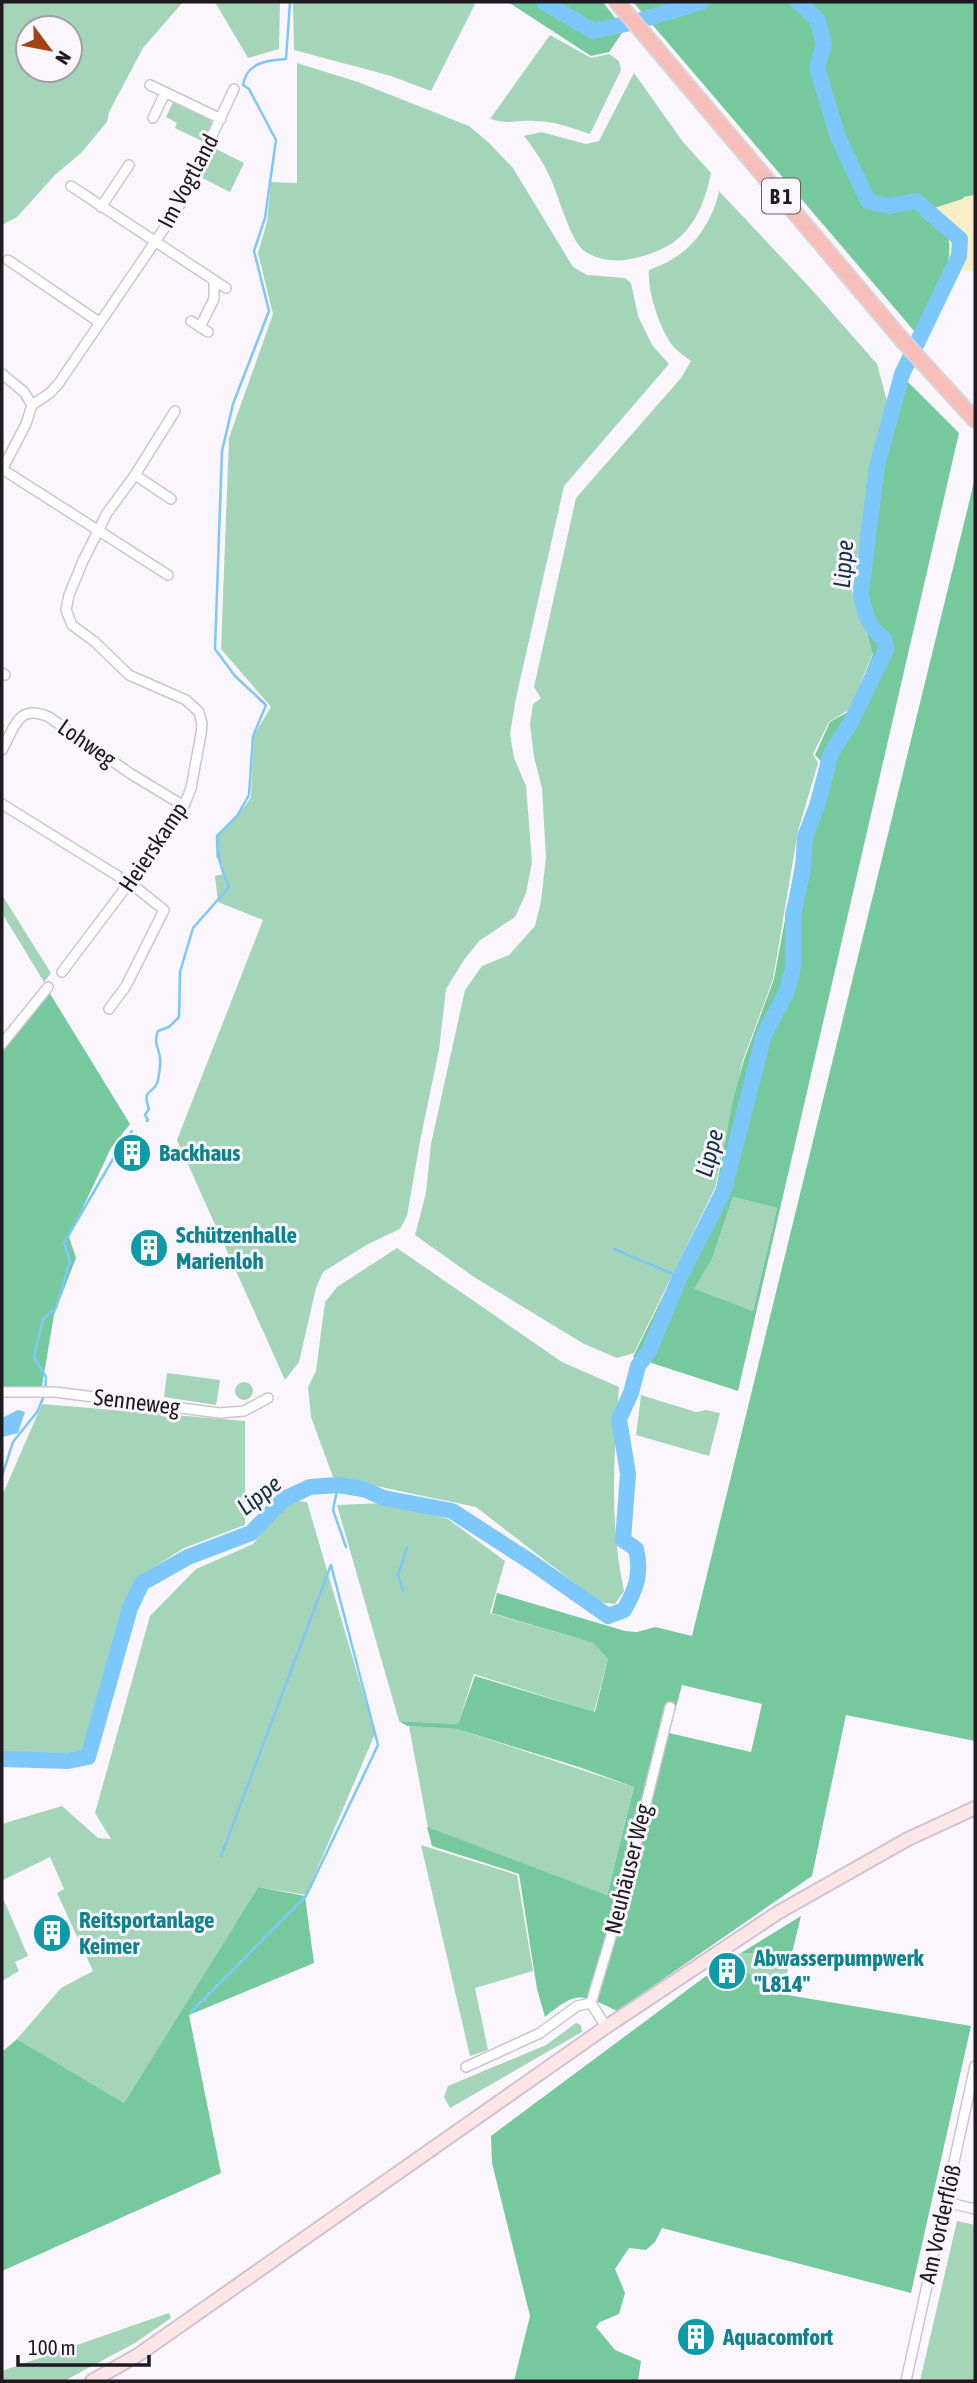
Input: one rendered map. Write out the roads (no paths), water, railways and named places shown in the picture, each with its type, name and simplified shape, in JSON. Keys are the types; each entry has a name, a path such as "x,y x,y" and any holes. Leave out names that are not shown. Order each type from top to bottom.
{"highway":[{"name":"B 1","path":"619,5 904,342 975,419"}],"main road":[{"path":"92,2381 149,2347 607,2027 779,1912 908,1839 975,1808"}],"street":[{"name":"Im Vogtland","path":"150,85 221,119"},
{"name":"Im Vogtland","path":"2,469 26,424 32,405 59,383 178,208 234,89"},
{"path":"153,118 165,93"},
{"path":"101,207 130,165"},
{"name":"Im Vogtland","path":"71,186 226,288"},
{"path":"8,260 99,322"},
{"path":"191,321 204,329 214,299 214,281"},
{"path":"2,374 24,392 32,405"},
{"path":"98,530 175,411"},
{"path":"2,469 168,575"},
{"path":"135,475 171,499"},
{"name":"Heierskamp","path":"62,972 184,806 191,788 202,724 199,712 186,700 129,675 95,642 72,625 67,615 69,595 98,530"},
{"name":"Lohweg","path":"2,750 19,718 31,712 40,713 49,716 131,774 184,806"},
{"path":"2,804 129,884 164,910 126,986 109,1009"},
{"path":"2,1044 48,987"},
{"name":"Senneweg","path":"2,1392 45,1392 220,1413 244,1411 268,1398"},
{"name":"Neuhäuser Weg","path":"591,2003 621,1903 670,1707"},
{"path":"466,2067 540,2033 577,2006 591,2003 607,2027"},
{"name":"Am Vorderflöß","path":"906,2381 975,2066"},
{"path":"945,2202 975,2209"}],"water":[{"path":"18,1410 25,1412 18,1433 2,1437 2,1418"}],"waterway":[{"path":"147,1121 147,1097 156,1085 160,1069 157,1035 158,1031 169,1027 179,1017 180,972 193,928 229,887 220,862 217,836 237,816 249,795 253,736 266,705 235,676 215,649 222,451 233,404 269,311 254,251 265,218 276,140 249,89 243,85 253,67 272,60 286,59 290,2"},
{"name":"Lippe","path":"544,2 593,31 635,22 701,2"},
{"name":"Lippe","path":"2,1759 68,1761 88,1757 130,1608 142,1583 188,1557 251,1533 284,1499 310,1487 338,1485 363,1489 384,1498 452,1511 608,1616 624,1610 632,1595 638,1566 636,1549 623,1540 628,1474 619,1419 631,1393 638,1366 649,1351 680,1277 724,1190 764,1035 786,993 793,969 793,915 803,870 805,837 817,806 831,753 851,722 886,649 884,639 868,619 861,593 877,466 902,374 959,256 960,239 916,201 889,206 868,201 838,137 817,68 824,44 817,19 798,2"},
{"path":"45,1390 46,1377 34,1357 43,1319 56,1308 70,1261 64,1243 132,1131"},
{"path":"614,1249 680,1277"},
{"path":"2,1476 13,1442 37,1412 44,1396"},
{"path":"338,1485 333,1510 346,1547"},
{"path":"403,1590 398,1575 407,1548"},
{"path":"221,1856 331,1565"},
{"path":"191,2012 306,1896 378,1745 331,1565"}],"place":[{"name":"Backhaus","path":"132,1153"},
{"name":"Schützenhalle Marienloh","path":"149,1248"},
{"name":"Reitsportanlage Keimer","path":"52,1933"},
{"name":"Abwasserpumpwerk \"L814\"","path":"727,1971"},
{"name":"Aquacomfort","path":"696,2337"}]}
